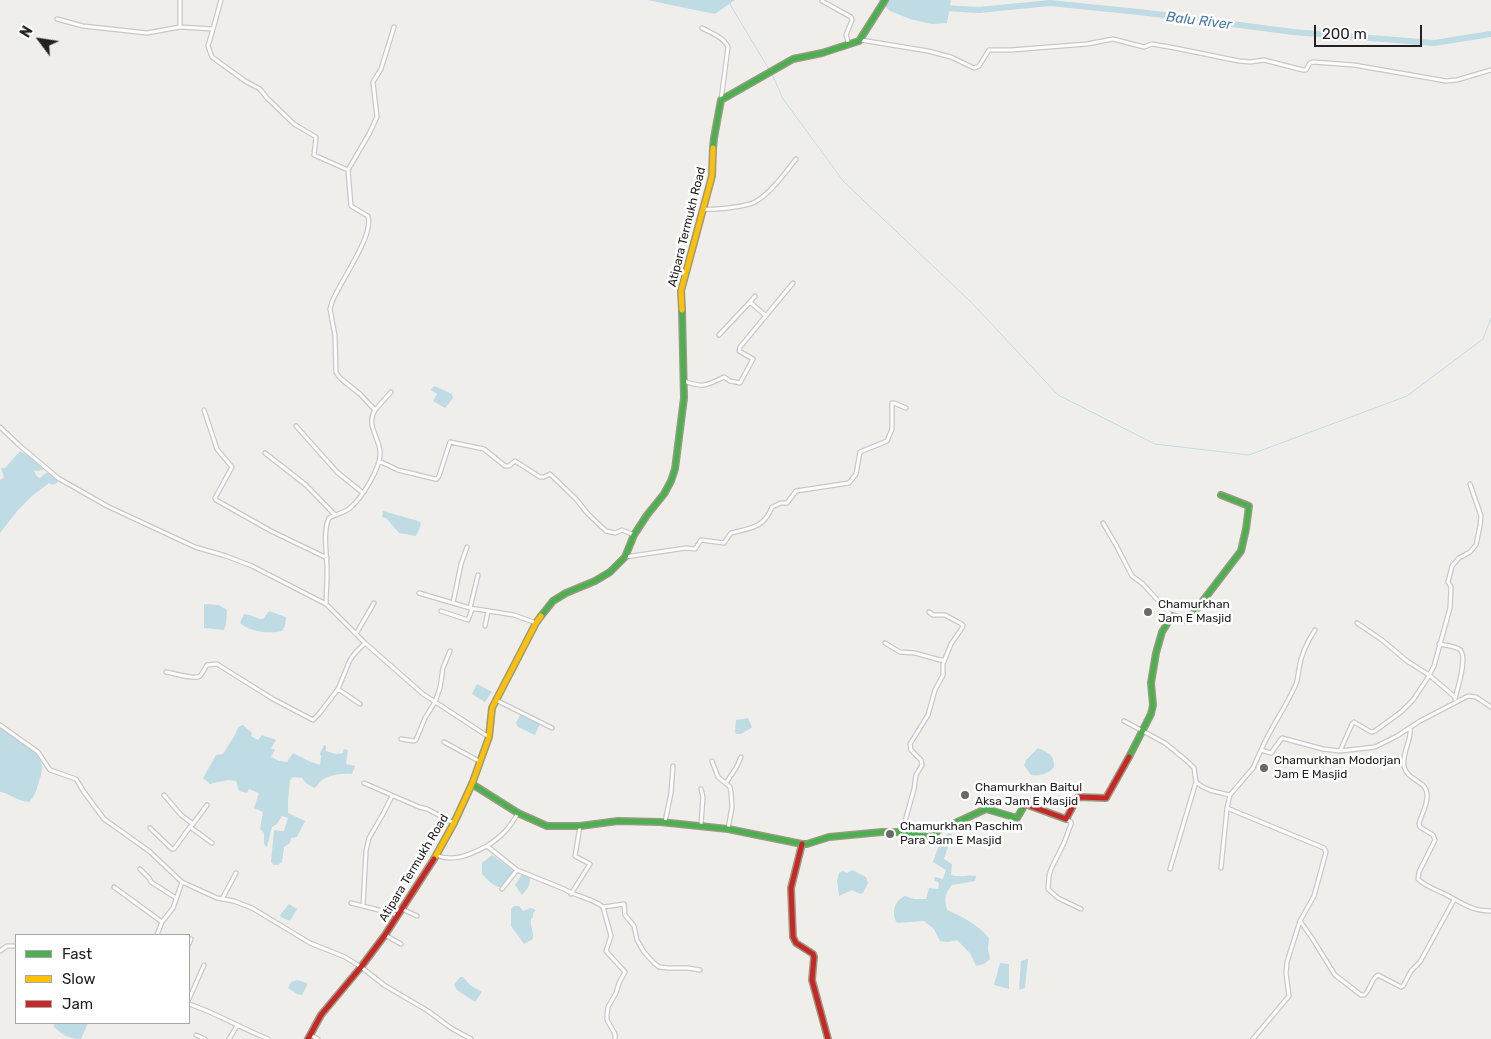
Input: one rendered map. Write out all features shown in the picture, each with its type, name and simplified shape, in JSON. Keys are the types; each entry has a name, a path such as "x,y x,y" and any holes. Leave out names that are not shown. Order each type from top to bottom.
{"main road":[{"path":"721,100 790,61 850,45 860,40 885,0"},
{"name":"Atipara Termukh Road","path":"309,1037 321,1015 385,935 454,823 472,784 479,760 489,737 492,708 536,624 553,601 566,593 595,581 610,572 626,558 634,535 664,494 671,481 675,469 684,398 681,291 712,176 714,138 721,100"},
{"path":"472,784 518,813 547,826 580,826 618,821 701,825 802,844 829,837 882,832 902,832 929,837 941,827 953,824 986,809 1017,818 1024,804 1066,819 1078,797 1106,798 1143,731 1153,711 1151,684 1159,638 1163,628 1172,616 1186,620 1189,619 1241,551 1249,506 1221,495"},
{"path":"802,844 791,888 793,937 796,943 813,954 812,980 828,1039"}],"street":[{"path":"180,0 180,27"},
{"path":"221,0 208,46 212,57 245,81 260,89 294,124 316,137 314,155 348,170"},
{"path":"822,1 851,17 852,20 846,35 850,45"},
{"path":"58,18 83,26 147,33 180,27 213,29"},
{"path":"376,410 340,378 336,372 335,336 330,309 356,258 369,225 368,216 351,206 348,170 377,117 373,82 381,68 394,27"},
{"path":"702,28 723,40 728,47 721,100"},
{"path":"860,40 936,53 951,57 974,68 979,66 989,50 1087,44 1113,39 1144,47 1152,44 1176,48 1239,62 1264,60 1303,70 1306,70 1313,62 1354,65 1446,81 1457,80 1491,70"},
{"path":"704,209 754,203 796,159"},
{"path":"684,381 697,386 705,386 724,377 730,381 740,383 753,359 739,351 739,349 793,283"},
{"path":"719,335 755,296"},
{"path":"750,302 766,316"},
{"path":"326,604 326,525 329,518 350,508 367,487 378,461 380,450 371,422 372,416 391,392"},
{"path":"626,558 695,548 701,540 724,543 731,533 764,522 774,505 787,503 796,491 849,483 856,474 860,452 887,441 892,429 892,403 894,402 906,408"},
{"path":"204,410 217,449 232,467 215,498 216,500 270,530 327,558"},
{"path":"0,426 13,440 58,478 107,506 195,547 252,566 326,604 396,671 435,702 489,737"},
{"path":"296,426 336,472 363,493"},
{"path":"378,461 398,470 435,479 439,476 450,442 484,449 505,466 509,466 515,461 540,477 550,474 606,531 615,532 622,530 634,535"},
{"path":"265,453 306,485 335,515"},
{"path":"1340,751 1354,722 1371,732 1375,731 1401,712 1413,700 1434,666 1450,608 1452,587 1448,582 1452,566 1476,545 1480,526 1481,516 1470,484"},
{"path":"1103,523 1132,576 1143,584 1172,616"},
{"path":"453,603 461,564 467,547"},
{"path":"442,611 468,620 478,576"},
{"path":"419,593 471,608 514,615 536,624"},
{"path":"356,634 374,603"},
{"path":"485,626 488,611"},
{"path":"902,832 916,775 922,765 921,760 911,750 910,744 928,715 935,690 943,675 943,664 951,644 962,628 962,625 946,615 933,615 929,612"},
{"path":"1357,624 1429,675 1455,700"},
{"path":"1221,868 1230,795 1253,768 1267,737 1295,688 1306,644 1315,630"},
{"path":"166,672 197,678 207,665 218,664 312,720 338,689 350,660 365,643"},
{"path":"885,643 900,652 945,660"},
{"path":"1439,644 1459,648 1462,651 1463,668 1455,700"},
{"path":"401,739 414,742 416,740 425,718 435,702 440,688 443,668 450,651"},
{"path":"338,689 360,704"},
{"path":"1261,750 1271,754 1284,738 1303,744 1340,751 1375,747 1397,736 1455,700 1468,696 1476,697 1491,707"},
{"path":"496,700 552,728"},
{"path":"1124,721 1165,744 1194,768 1196,782 1170,869"},
{"path":"0,725 38,752 50,770 76,779 104,818 149,852 182,882 211,895 252,908 310,943 345,957 384,985 428,1011 450,1028 471,1039"},
{"path":"1410,728 1411,734 1406,746 1404,759 1405,769 1410,777 1425,786 1427,800 1419,824 1420,827 1433,835 1435,840 1419,872 1418,879 1422,883 1475,910 1491,910"},
{"path":"444,742 479,760"},
{"path":"726,783 741,757"},
{"path":"712,761 718,777 730,787 732,796 728,829"},
{"path":"665,823 671,793 673,766"},
{"path":"1196,782 1212,791 1230,795"},
{"path":"364,783 392,796 427,808 454,823"},
{"path":"701,789 703,797 701,825"},
{"path":"164,795 180,815 212,843"},
{"path":"363,906 366,851 369,838 384,814 392,796"},
{"path":"150,828 172,849 206,806"},
{"path":"1227,808 1326,850 1314,896 1300,921 1287,962 1289,996 1253,1039"},
{"path":"436,855 451,859 471,854 487,846 505,833 518,813"},
{"path":"1066,819 1071,824 1051,870 1048,888 1058,898 1081,909"},
{"path":"571,894 590,864 575,856 580,826"},
{"path":"487,846 517,870 571,894 606,907 624,904 625,915 634,926 637,940 644,952 654,963 659,967 700,970"},
{"path":"140,869 151,882 176,898"},
{"path":"502,890 517,870"},
{"path":"222,899 236,874"},
{"path":"157,934 162,922 173,908 182,882"},
{"path":"114,887 162,922"},
{"path":"1300,921 1335,975 1361,995 1364,995 1370,988 1374,978 1378,975 1401,987 1403,986 1411,971 1420,962 1454,900"},
{"path":"352,903 398,915"},
{"path":"603,906 612,936 606,951 625,972 616,994 608,1006 607,1020 615,1034 615,1039"},
{"path":"402,909 416,916"},
{"path":"385,935 400,944"},
{"path":"0,951 7,946 15,946"},
{"path":"190,997 204,965"},
{"path":"190,1004 209,1011 237,1026 268,1039"},
{"path":"229,1039 237,1026"},
{"path":"196,1035 205,1039"},
{"path":"309,1037 318,1039"}],"water":[{"path":"647,0 735,0 715,14"},
{"path":"878,0 951,0 947,23 932,24 910,19 890,11"},
{"path":"435,386 452,394 453,398 445,408 433,401 437,394 431,390"},
{"path":"20,451 39,464 43,470 34,471 38,477 40,478 46,473 50,473 58,480 57,483 52,485 49,483 32,496 0,533 0,480 4,477 1,468 5,468"},
{"path":"383,511 421,523 416,536 399,533 387,519 382,517"},
{"path":"204,604 219,605 227,610 224,630 204,628"},
{"path":"269,611 286,617 285,626 282,631 260,632 240,623 244,614 263,619"},
{"path":"477,684 492,692 485,702 472,694"},
{"path":"520,715 540,724 535,735 518,727 516,723"},
{"path":"748,718 752,727 741,734 736,734 736,720"},
{"path":"243,725 252,733 251,736 258,740 262,735 276,740 271,748 275,750 271,757 279,761 287,762 293,753 320,765 320,754 324,745 326,746 326,751 336,754 343,753 344,749 348,750 346,764 355,766 352,774 337,774 327,777 314,788 302,778 293,777 290,780 288,813 305,821 297,837 291,838 290,843 284,847 282,862 278,865 274,865 271,862 274,831 284,831 288,818 282,816 277,824 272,827 267,847 264,844 264,833 260,829 263,812 254,808 259,793 249,789 247,793 239,791 236,781 228,780 210,784 203,778 216,755 223,754 238,727"},
{"path":"0,726 29,746 41,762 42,767 37,787 29,802 21,801 0,792"},
{"path":"1038,748 1052,757 1054,767 1044,774 1031,775 1024,765 1026,760"},
{"path":"949,833 952,834 944,859 952,864 951,875 976,876 975,881 952,885 946,896 947,910 970,921 989,938 988,949 990,959 984,964 976,966 970,953 957,940 940,941 934,929 924,921 897,923 894,915 896,904 901,898 905,896 914,899 926,899 929,888 938,889 939,883 934,880 935,877 943,879 946,870 933,862 941,842"},
{"path":"492,855 514,871 501,887 493,884 482,874 482,863"},
{"path":"852,870 866,877 868,883 863,893 860,894 852,890 839,896 837,881 839,873 843,871 847,873"},
{"path":"522,874 530,877 530,880 526,891 522,895 515,885"},
{"path":"289,904 297,909 290,921 280,915"},
{"path":"514,906 519,906 523,911 531,908 536,910 531,919 533,939 524,944 511,926 511,909"},
{"path":"1028,959 1025,988 1019,990 1021,961"},
{"path":"1000,963 1009,964 1009,989 994,985"},
{"path":"460,977 463,977 470,985 482,992 475,1002 457,990 454,985"},
{"path":"297,980 307,983 302,995 288,988 291,982"},
{"path":"54,1024 88,1024 81,1039 69,1037 54,1027"}],"waterway":[{"path":"729,0 770,71"},
{"name":"Balu River","path":"942,8 979,10 1050,3 1148,13 1293,32 1434,43 1491,34"},
{"path":"772,74 783,99 844,182 971,302 1058,395 1155,444 1249,455 1407,396 1483,339 1491,318"}],"traffic: fast":[{"path":"713,148 721,100 793,59 822,53 859,41 885,0"},
{"path":"541,616 553,601 610,572 625,557 634,535 664,494 671,481 675,469 684,398 682,310"},
{"path":"1129,757 1151,714 1153,705 1151,683 1162,632 1172,616 1186,620 1189,619 1241,551 1249,506 1221,495"},
{"path":"472,784 518,813 547,826 580,826 618,821 660,822 728,829 802,844 829,837 882,832 902,832 929,837 934,835 941,827 953,824 986,809 1017,818 1024,806"}],"traffic: slow":[{"path":"682,310 681,291 712,176 713,148"},
{"path":"434,859 454,823 472,784 489,737 492,708 541,616"}],"traffic: jam":[{"path":"1024,806 1025,804 1066,819 1078,797 1106,798 1129,757"},
{"path":"802,844 791,888 793,937 796,943 813,954 812,980 828,1039"},
{"path":"308,1039 321,1015 385,935 434,859"}],"place":[{"name":"Chamurkhan Jam E Masjid","path":"1148,612"},
{"name":"Chamurkhan Modorjan Jam E Masjid","path":"1264,768"},
{"name":"Chamurkhan Baitul Aksa Jam E Masjid","path":"965,795"},
{"name":"Chamurkhan Paschim Para Jam E Masjid","path":"890,834"}]}
